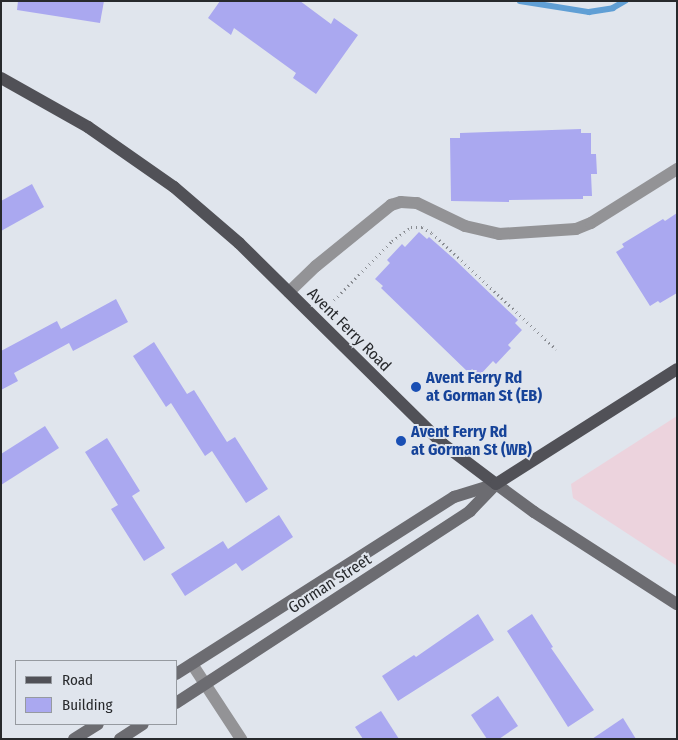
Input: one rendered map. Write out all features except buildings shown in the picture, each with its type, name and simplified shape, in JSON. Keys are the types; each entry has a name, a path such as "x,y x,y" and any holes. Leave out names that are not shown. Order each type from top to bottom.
{"main road":[{"name":"Avent Ferry Road","path":"1,78 58,108 137,159 174,187 239,243 443,444 534,512 677,604"},
{"name":"Gorman Street","path":"178,702 470,511 496,484 677,369"},
{"name":"Gorman Street","path":"178,673 454,497 496,484"},
{"path":"74,739 96,725"},
{"path":"120,739 141,725"}],"street":[{"path":"289,292 316,266 391,205 402,202 417,204 465,226 499,234 576,229 591,223 677,169"},
{"path":"192,664 241,739"}],"path":[{"path":"334,300 392,241 411,227 422,227 432,232 556,349"}],"shaded area":[{"path":"677,416 677,566 573,498 571,484"}],"waterway":[{"path":"520,1 589,12 613,8 625,1"}],"place":[{"name":"Avent Ferry Rd at Gorman St (EB)","path":"416,387"},
{"name":"Avent Ferry Rd at Gorman St (WB)","path":"401,441"}]}
